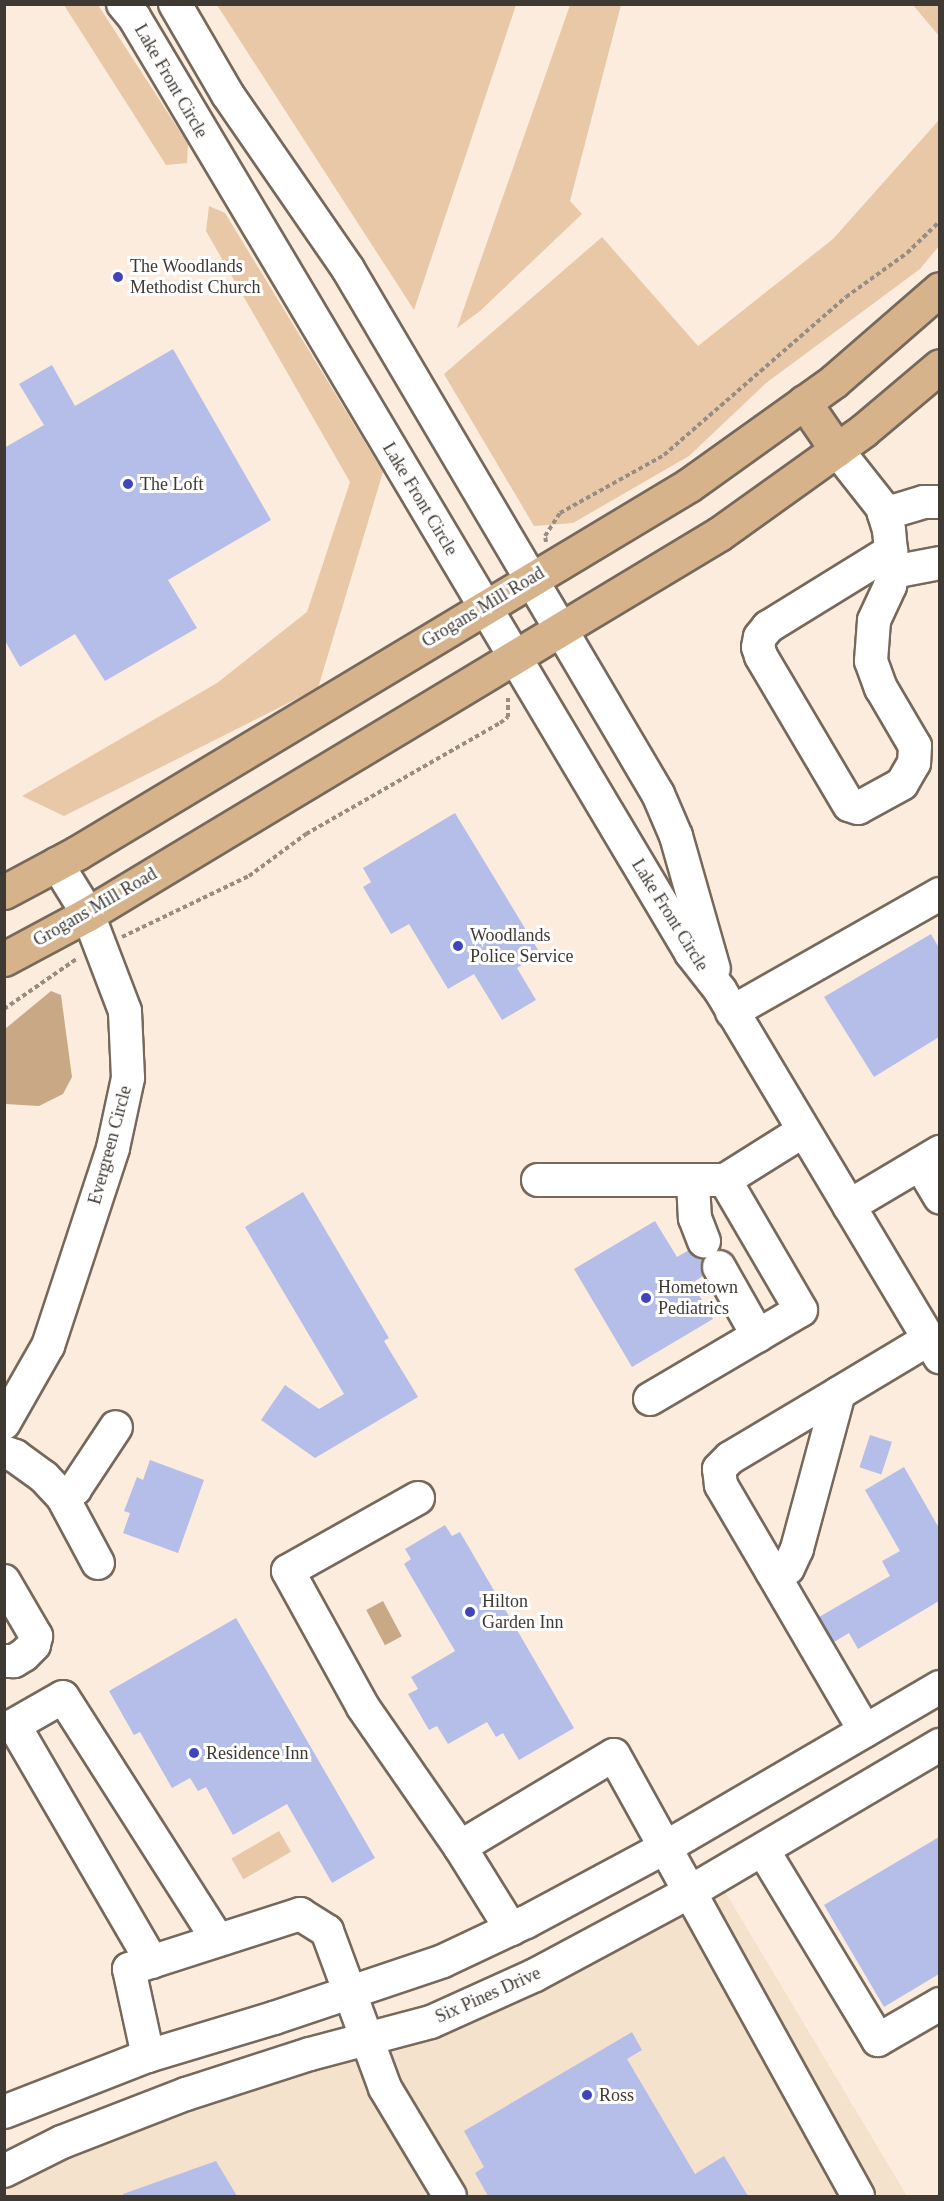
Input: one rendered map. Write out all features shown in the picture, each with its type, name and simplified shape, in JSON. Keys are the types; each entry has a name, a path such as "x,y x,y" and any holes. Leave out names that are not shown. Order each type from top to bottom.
{"main road":[{"name":"Grogans Mill Road","path":"4,892 57,864 688,485 834,381 939,289"},
{"name":"Grogans Mill Road","path":"4,959 88,914 522,668 560,629 719,534 864,430 939,366"},
{"path":"804,402 837,450"}],"street":[{"name":"Lake Front Circle","path":"123,4 134,17 691,953 726,1001 934,1348"},
{"name":"Lake Front Circle","path":"175,4 228,95 348,269 542,572 560,629 668,813 726,1001"},
{"path":"837,450 882,507 889,530 892,561 890,586 874,621 871,661 881,688 915,746 914,763 902,784 858,808 849,805 761,656 760,637 768,627 892,561 939,563"},
{"path":"884,514 924,501 939,502"},
{"name":"Evergreen Circle","path":"4,1423 48,1346 113,1148 128,1078 125,1011 88,914 57,864"},
{"path":"726,1001 939,894"},
{"path":"538,1180 693,1182 724,1180 803,1131"},
{"path":"849,1206 930,1158 939,1197"},
{"path":"650,1400 801,1310 724,1180"},
{"path":"693,1182 695,1218 711,1254 758,1336"},
{"path":"864,1731 721,1485 719,1469 730,1458 839,1393 934,1348"},
{"path":"772,1572 788,1568 797,1550 839,1393"},
{"path":"62,1496 75,1489 116,1427"},
{"path":"4,1452 15,1456 44,1477 62,1496 98,1563"},
{"path":"418,1498 288,1571 363,1707 460,1846 511,1929"},
{"path":"4,1581 36,1636 34,1645 24,1655 14,1661 4,1661"},
{"path":"4,2112 148,2056 443,1961 511,1929 666,1847 939,1687"},
{"path":"152,1962 14,1725 63,1697 219,1940"},
{"name":"Six Pines Drive","path":"4,2171 62,2142 186,2094 366,2039 431,2022 535,1975 690,1892 939,1745"},
{"path":"460,1846 614,1755 858,2196"},
{"path":"763,1850 878,2040 939,2004"},
{"path":"148,2056 129,1969 300,1914 327,1931 386,2088 450,2196"}],"path":[{"path":"542,572 546,536 560,513 664,455 838,304 907,253 939,221"},
{"path":"4,1008 71,962 249,876 306,834 500,723 508,717 508,692 522,668"}],"shaded area":[{"path":"64,5 98,5 188,144 187,163 166,165"},
{"path":"217,5 516,5 414,310"},
{"path":"570,5 621,5 570,201 582,214 480,311 457,328"},
{"path":"913,5 939,5 939,36"},
{"path":"939,120 939,246 920,269 766,383 689,456 573,523 534,526 444,374 602,237 698,346 833,239"},
{"path":"209,206 225,213 383,472 318,688 64,816 22,796 217,683 307,612 350,482 206,231"},
{"path":"51,991 61,995 72,1077 63,1094 39,1106 5,1104 5,1029"},
{"path":"383,1601 402,1636 385,1645 366,1610"},
{"path":"279,1831 291,1852 243,1879 231,1858"},
{"path":"724,1890 907,2196 5,2196 5,2188 68,2154 192,2109 437,2033"}],"building":[{"name":"The Loft","path":"173,349 271,520 168,580 197,628 105,681 75,634 20,667 4,639 4,448 44,425 19,384 52,365 75,406"},
{"path":"455,813 540,953 517,968 536,1000 502,1020 474,974 448,989 409,924 391,934 363,887 371,882 363,868"},
{"path":"931,934 939,948 939,1037 874,1077 824,997"},
{"path":"303,1192 389,1338 384,1341 418,1397 315,1458 261,1420 285,1385 319,1409 344,1394 245,1227"},
{"name":"Hometown Pediatrics","path":"655,1221 677,1257 689,1250 693,1255 703,1259 701,1267 703,1276 692,1283 713,1319 632,1367 574,1269"},
{"path":"870,1435 892,1442 881,1474 859,1467"},
{"path":"150,1460 204,1480 178,1553 123,1533 130,1513 124,1511 137,1477 143,1480"},
{"path":"904,1467 939,1528 939,1601 858,1649 849,1633 834,1642 819,1617 890,1576 882,1561 900,1551 865,1490"},
{"name":"Hilton Garden Inn","path":"445,1525 452,1536 460,1532 574,1728 519,1760 503,1733 496,1737 487,1722 448,1744 437,1726 429,1730 408,1694 418,1689 411,1677 455,1651 404,1564 411,1559 405,1549"},
{"name":"Residence Inn","path":"236,1618 375,1858 332,1883 287,1804 233,1835 206,1787 198,1791 190,1778 172,1788 140,1732 134,1735 109,1691"},
{"path":"939,1837 939,1974 884,2007 824,1905"},
{"name":"Ross","path":"632,2032 642,2050 627,2059 695,2174 724,2156 748,2196 488,2196 475,2173 484,2167 464,2131"},
{"path":"216,2161 237,2196 123,2196 123,2194"}],"place":[{"name":"The Woodlands Methodist Church","path":"118,277"},
{"name":"The Loft","path":"128,484"},
{"name":"Woodlands Police Service","path":"458,946"},
{"name":"Hometown Pediatrics","path":"646,1298"},
{"name":"Hilton Garden Inn","path":"470,1612"},
{"name":"Residence Inn","path":"194,1753"},
{"name":"Ross","path":"587,2095"}]}
